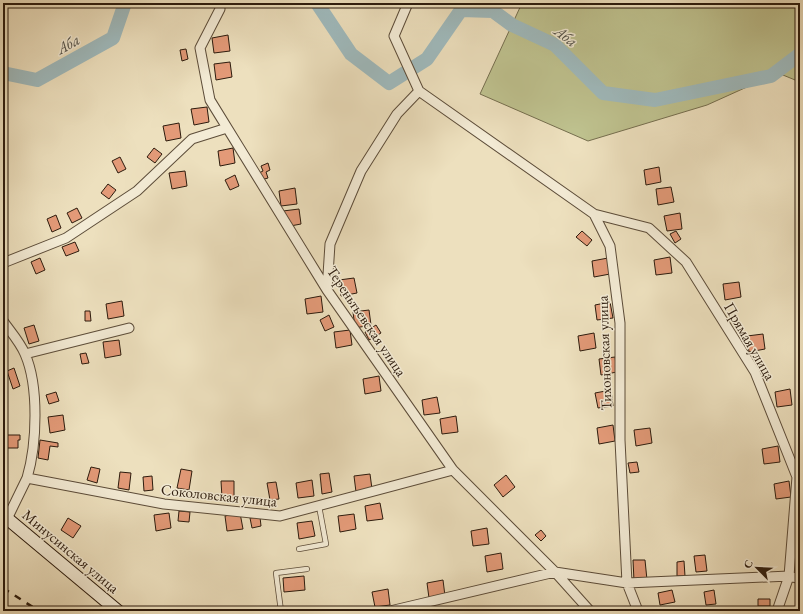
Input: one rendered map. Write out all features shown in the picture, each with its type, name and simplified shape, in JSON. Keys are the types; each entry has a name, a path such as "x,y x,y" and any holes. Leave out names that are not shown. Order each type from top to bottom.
{"main road":[{"name":"Минусинская улица","path":"5,517 118,611"}],"street":[{"path":"327,290 330,244 361,171 398,114 419,91 394,36 408,3"},
{"name":"Тереньтьевская улица","path":"220,9 200,48 210,100 227,128 327,290 453,470 555,572 590,611"},
{"name":"Тихоновская улица","path":"419,91 594,214 610,246 620,323 620,440 627,582 638,611"},
{"path":"3,263 66,238 137,191 192,139 227,128"},
{"name":"Прямая улица","path":"594,214 649,228 686,262 755,372 797,477 789,576 777,611"},
{"path":"3,321 25,354 35,404 33,445 27,478 5,517"},
{"path":"25,354 129,328"},
{"name":"Соколовская улица","path":"27,478 164,504 280,516 453,470"},
{"path":"390,611 420,607 555,572 627,582 789,576 800,579"}],"lane":[{"path":"299,549 326,544 319,506"},
{"path":"281,611 276,573 307,569"}],"green space":[{"path":"522,3 800,3 800,82 778,73 707,105 588,141 480,94"}],"building":[{"path":"215,3 226,3 226,6"},
{"path":"228,35 230,51 214,53 212,38"},
{"path":"186,49 188,59 182,61 180,50"},
{"path":"230,62 232,77 216,80 214,64"},
{"path":"207,107 209,122 194,125 191,109"},
{"path":"179,123 181,138 166,141 163,126"},
{"path":"154,148 162,154 155,163 147,157"},
{"path":"233,148 235,163 220,166 218,151"},
{"path":"120,157 126,169 118,173 112,161"},
{"path":"268,163 270,170 266,172 268,178 261,180 259,173 263,171 261,166"},
{"path":"659,167 661,182 646,185 644,170"},
{"path":"185,171 187,186 172,189 169,173"},
{"path":"235,175 239,186 230,190 225,180"},
{"path":"108,184 116,190 109,199 101,193"},
{"path":"671,187 674,202 658,205 656,189"},
{"path":"295,188 297,204 281,206 279,191"},
{"path":"77,208 82,218 72,223 67,213"},
{"path":"299,209 301,224 285,227 283,211"},
{"path":"680,213 682,229 667,231 664,216"},
{"path":"56,215 61,228 52,232 47,219"},
{"path":"582,231 592,240 587,246 576,237"},
{"path":"676,231 681,239 675,243 670,234"},
{"path":"75,242 79,251 66,256 62,247"},
{"path":"670,257 672,273 656,275 654,260"},
{"path":"40,258 45,270 36,274 31,262"},
{"path":"608,258 610,274 594,277 592,261"},
{"path":"3,271 7,280 3,282"},
{"path":"354,278 357,293 341,296 339,280"},
{"path":"739,282 741,297 725,300 723,284"},
{"path":"321,296 323,312 307,314 305,299"},
{"path":"122,301 124,316 108,319 106,304"},
{"path":"610,302 613,318 597,320 595,305"},
{"path":"369,310 371,325 355,328 353,312"},
{"path":"85,311 90,311 91,321 85,321"},
{"path":"329,315 334,327 325,331 320,320"},
{"path":"34,325 39,341 29,344 24,328"},
{"path":"376,325 381,333 369,340 365,332"},
{"path":"350,330 352,345 336,348 334,332"},
{"path":"594,333 596,348 580,351 578,336"},
{"path":"763,334 765,349 749,352 747,336"},
{"path":"119,340 121,355 105,358 103,342"},
{"path":"86,353 89,363 82,364 80,354"},
{"path":"615,357 617,372 601,375 599,359"},
{"path":"14,368 20,386 13,389 7,371"},
{"path":"379,376 381,391 365,394 363,379"},
{"path":"790,389 792,405 777,407 775,392"},
{"path":"611,390 613,406 598,408 595,393"},
{"path":"56,392 59,401 49,404 46,395"},
{"path":"437,397 440,413 424,415 422,400"},
{"path":"63,415 65,430 50,433 48,417"},
{"path":"456,416 458,432 442,434 440,419"},
{"path":"613,425 615,441 599,444 597,428"},
{"path":"650,428 652,443 636,446 634,430"},
{"path":"7,435 20,435 20,440 18,440 18,448 7,448"},
{"path":"40,440 58,443 58,447 50,446 48,460 38,458"},
{"path":"778,446 780,462 764,464 762,449"},
{"path":"637,462 639,472 630,473 628,463"},
{"path":"91,467 100,469 97,483 87,480"},
{"path":"181,469 192,471 189,490 177,488"},
{"path":"120,472 131,473 129,490 118,488"},
{"path":"329,473 332,492 322,494 320,474"},
{"path":"370,474 372,489 356,492 354,476"},
{"path":"506,475 515,487 503,497 494,485"},
{"path":"152,476 153,490 144,491 143,477"},
{"path":"312,480 314,496 298,498 296,483"},
{"path":"221,481 234,481 234,498 222,498"},
{"path":"789,481 791,497 776,499 774,484"},
{"path":"276,482 279,499 270,500 267,483"},
{"path":"380,503 383,519 367,521 365,506"},
{"path":"179,511 190,512 189,522 178,521"},
{"path":"169,513 171,528 156,531 154,515"},
{"path":"240,513 243,529 227,531 225,516"},
{"path":"354,514 356,529 340,532 338,516"},
{"path":"260,517 261,526 252,528 250,518"},
{"path":"68,518 81,526 73,538 61,530"},
{"path":"312,521 315,536 299,539 297,523"},
{"path":"487,528 489,544 473,546 471,531"},
{"path":"541,530 546,536 541,541 535,535"},
{"path":"501,553 503,569 487,572 485,556"},
{"path":"705,555 707,571 696,572 694,556"},
{"path":"633,560 645,560 647,580 634,581"},
{"path":"684,561 685,576 677,576 677,562"},
{"path":"304,576 305,590 284,592 283,578"},
{"path":"443,580 445,596 429,598 427,583"},
{"path":"388,589 390,605 375,607 372,592"},
{"path":"672,590 675,602 660,605 658,593"},
{"path":"714,590 716,604 706,605 704,592"},
{"path":"758,599 770,599 770,606 758,606"}],"waterway":[{"name":"Аба","path":"3,73 37,80 113,38 125,3"},
{"name":"Аба","path":"317,3 351,54 389,83 427,59 461,10 493,11 512,25 555,45 603,93 655,100 771,76 800,54"}],"railway":[{"path":"3,588 39,611"}]}
